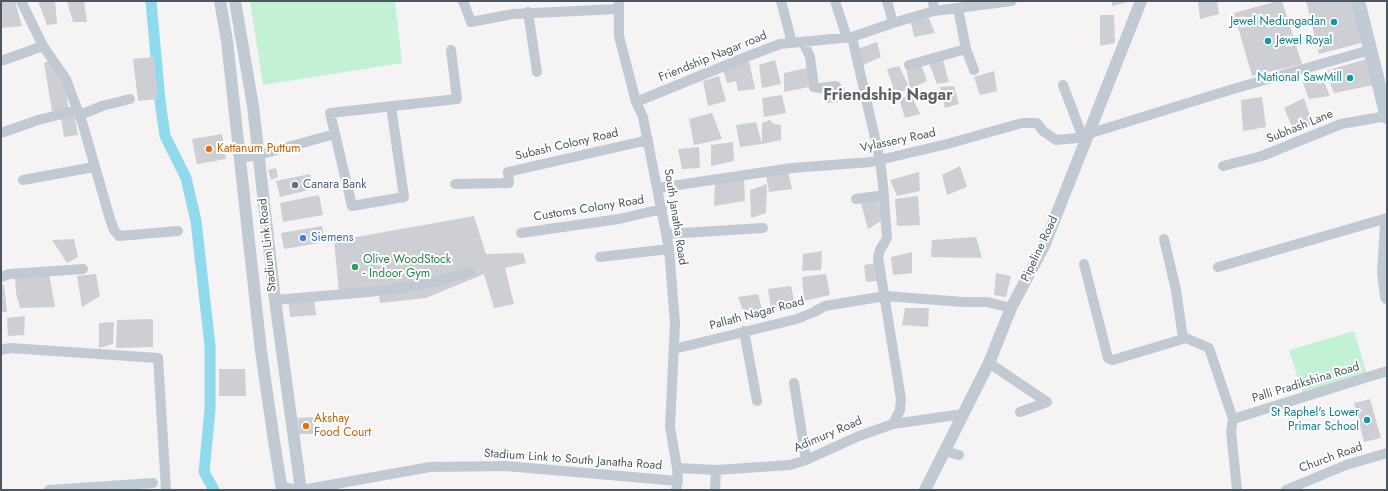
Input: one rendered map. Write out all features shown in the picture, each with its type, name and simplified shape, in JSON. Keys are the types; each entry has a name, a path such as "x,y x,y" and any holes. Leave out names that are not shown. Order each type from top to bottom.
{"main road":[{"path":"1358,1 1387,116"},
{"path":"1387,226 1384,272 1387,297"}],"street":[{"path":"21,1 42,46 66,79 79,113 114,230 119,236 178,231"},
{"name":"Stadium Link Road","path":"220,1 227,41 261,351 282,488"},
{"name":"Stadium Link Road","path":"235,1 253,106 274,300 301,490"},
{"path":"463,1 471,22 528,12 619,5"},
{"path":"781,1 792,43"},
{"path":"835,1 849,37 880,160 884,195 886,238 878,257 901,399 900,410 893,424"},
{"path":"887,1 893,23"},
{"name":"Friendship Nagar road","path":"636,102 780,44 849,37 893,23 933,6 958,8 1012,1"},
{"name":"Pipeline Road","path":"924,490 989,363 1011,308 1044,246 1141,1"},
{"name":"South Janatha Road","path":"619,5 619,36 636,102 643,117 669,249 675,323 670,427 677,468 677,486"},
{"path":"958,8 966,49 974,70"},
{"path":"528,12 537,72"},
{"path":"803,42 810,57 814,87 820,88 836,86"},
{"path":"1,61 42,46"},
{"path":"909,65 966,49"},
{"path":"391,106 404,196 352,206 330,113 391,106 457,99 451,50"},
{"name":"Vylassery Road","path":"658,188 792,168 871,162 947,144 1022,123 1037,123 1044,131 1056,140 1086,137 1233,89 1370,50"},
{"path":"1063,85 1086,137"},
{"path":"1,134 38,120 79,113 130,99"},
{"name":"Subhash Lane","path":"1223,166 1262,156 1341,124 1387,116"},
{"path":"240,158 258,155 335,134"},
{"name":"Subash Colony Road","path":"455,184 509,183 508,172 648,140"},
{"path":"23,180 94,167"},
{"path":"856,199 884,195"},
{"name":"Customs Colony Road","path":"521,233 619,219 662,209"},
{"path":"1218,267 1387,218"},
{"path":"667,234 762,228"},
{"path":"1164,239 1176,290 1183,338"},
{"path":"600,257 669,249"},
{"path":"1084,264 1108,358 1113,360 1183,338 1209,348 1233,419 1231,431 1238,490"},
{"path":"1,277 10,274 83,268"},
{"path":"256,302 369,292 422,285 470,272"},
{"name":"Pallath Nagar Road","path":"674,349 797,319 825,306 885,296 928,298 963,302 987,302 1011,308"},
{"path":"744,331 757,401"},
{"path":"1,350 10,348 158,358 166,490"},
{"path":"989,363 1047,402 1020,412"},
{"name":"Palli Pradikshina Road","path":"1233,419 1387,371"},
{"path":"794,382 806,460"},
{"name":"Adimury Road","path":"677,468 716,470 790,465 806,460 859,436 893,424 963,414"},
{"path":"944,451 958,455"},
{"name":"Church Road","path":"1286,490 1346,465 1387,453"},
{"name":"Stadium Link to South Janatha Road","path":"282,488 301,490 430,467 506,466 677,486"},
{"path":"715,490 716,470"},
{"path":"49,490 152,482"}],"green space":[{"path":"250,1 395,1 402,63 263,85"},
{"path":"1354,331 1367,374 1303,394 1289,350"}],"building":[{"path":"1,1 15,1 22,26 1,28"},
{"path":"38,1 55,1 57,24 47,25"},
{"path":"67,1 84,1 87,22 73,22"},
{"path":"1112,1 1128,1 1128,2 1112,6"},
{"path":"1198,1 1217,1 1219,14 1200,19"},
{"name":"Jewel Royal","path":"1282,1 1302,64 1252,76 1234,13"},
{"name":"Jewel Nedungadan","path":"1306,1 1351,1 1365,42 1319,54"},
{"path":"1100,15 1114,15 1115,43 1100,46"},
{"path":"929,18 935,33 914,37 911,22"},
{"path":"877,42 881,57 863,65 857,49"},
{"path":"154,57 158,99 138,101 133,59"},
{"path":"942,57 949,82 937,84 929,63"},
{"name":"National SawMill","path":"1367,59 1374,85 1334,93 1325,71"},
{"path":"51,60 64,79 69,110 52,111 44,63"},
{"path":"775,60 781,84 762,88 759,65"},
{"path":"749,61 755,89 738,91 736,81 727,83 723,70"},
{"path":"921,64 927,81 910,89 906,67"},
{"path":"899,66 910,89 895,93 887,69"},
{"path":"807,68 809,87 784,92 784,73"},
{"path":"994,71 997,91 980,95 974,77"},
{"path":"719,76 726,101 708,106 703,81"},
{"path":"1323,80 1330,96 1309,99 1303,83"},
{"path":"954,86 959,104 945,108 940,87"},
{"path":"844,87 849,101 827,103 823,90"},
{"path":"782,95 786,113 764,117 762,98"},
{"path":"911,95 920,114 905,118 899,99"},
{"path":"1262,97 1266,127 1243,131 1241,100"},
{"path":"1304,98 1313,125 1294,131 1284,108"},
{"path":"712,113 722,139 694,145 689,119"},
{"path":"74,115 78,135 64,137 61,118"},
{"path":"770,120 774,124 781,125 781,140 762,144 762,123"},
{"path":"756,122 762,144 740,147 736,125"},
{"name":"Kattanum Puttum","path":"222,134 226,159 197,164 192,139"},
{"path":"733,142 734,161 711,166 711,145"},
{"path":"699,147 700,168 682,169 678,149"},
{"path":"960,166 967,187 947,195 942,175"},
{"name":"Canara Bank","path":"276,168 278,177 271,180 268,170"},
{"path":"788,171 792,189 769,192 766,175"},
{"path":"919,172 920,191 897,196 890,180"},
{"name":"Canara Bank","path":"310,174 313,189 280,197 276,181"},
{"path":"744,179 745,201 714,206 715,184"},
{"path":"767,184 766,213 751,218 750,190"},
{"path":"319,195 323,215 283,222 280,203"},
{"path":"918,196 920,225 897,226 895,199"},
{"path":"879,200 881,221 868,229 861,203"},
{"path":"474,216 486,254 523,253 526,263 505,268 514,304 494,308 484,274 426,298 380,303 378,288 339,292 334,241"},
{"name":"Siemens","path":"322,226 325,242 284,249 281,233"},
{"path":"976,237 982,258 931,257 932,240"},
{"path":"74,239 78,257 67,263 52,240"},
{"path":"822,251 821,270 802,271 803,254"},
{"path":"912,252 912,273 893,275 891,257"},
{"path":"875,263 878,281 866,282 864,265"},
{"path":"49,273 55,307 20,308 16,293 15,278"},
{"path":"996,273 1011,276 1006,297 994,295"},
{"path":"96,274 100,296 82,307 77,276"},
{"path":"826,274 830,295 804,301 802,277"},
{"path":"1,285 4,285 7,312 1,312"},
{"path":"791,286 795,306 771,309 768,289"},
{"path":"758,294 764,316 747,321 738,297"},
{"path":"314,297 316,315 290,317 288,299"},
{"path":"905,308 929,308 928,327 902,325"},
{"path":"25,316 24,335 8,336 7,318"},
{"path":"153,319 153,347 116,348 117,320"},
{"path":"114,322 113,344 99,348 99,323"},
{"path":"219,369 245,369 246,396 219,396"},
{"name":"St Raphel's Lower Primar School","path":"1370,399 1381,438 1364,442 1354,403"},
{"name":"Akshay Food Court","path":"313,417 314,434 299,434 298,418"}],"waterway":[{"path":"151,1 160,101 165,136 186,178 196,221 210,346 210,410 204,472 214,490"}],"place":[{"name":"Jewel Nedungadan","path":"1334,22"},
{"name":"Jewel Royal","path":"1268,41"},
{"name":"National SawMill","path":"1350,78"},
{"name":"Kattanum Puttum","path":"209,149"},
{"name":"Canara Bank","path":"295,185"},
{"name":"Siemens","path":"303,238"},
{"name":"Olive WoodStock - Indoor Gym","path":"355,267"},
{"name":"St Raphel's Lower Primar School","path":"1367,420"},
{"name":"Akshay Food Court","path":"306,426"}],"district":[{"name":"Friendship Nagar","path":"888,96"}]}
